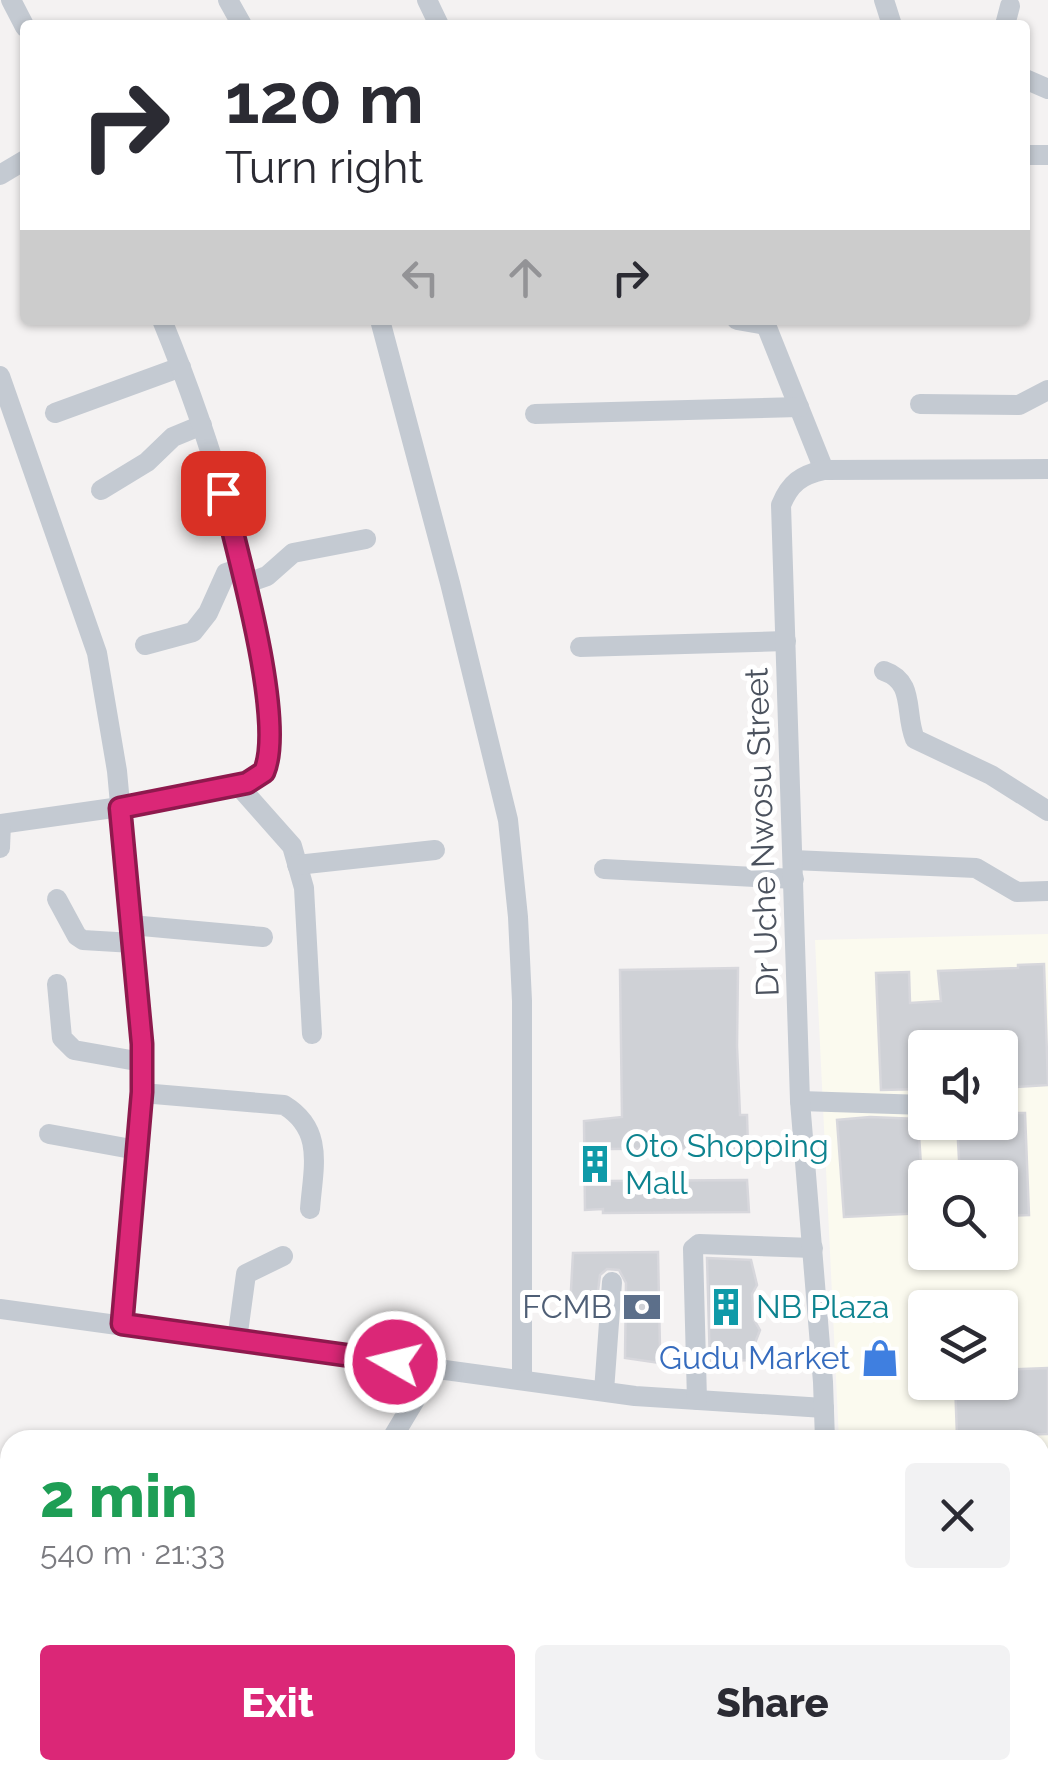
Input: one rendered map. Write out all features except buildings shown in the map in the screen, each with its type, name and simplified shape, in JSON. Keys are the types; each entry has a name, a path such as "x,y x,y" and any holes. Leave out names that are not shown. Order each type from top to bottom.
{"street":[{"path":"0,848 1,824 120,808 238,784 264,772 270,749 260,658 243,576 202,425 164,325"},
{"path":"381,325 508,820 522,1001 522,1380"},
{"path":"766,325 824,470 1048,469"},
{"path":"56,413 181,368"},
{"path":"0,376 5,406 97,653 117,771 142,1062 122,1324"},
{"path":"920,404 1019,406 1048,390"},
{"path":"535,414 799,407"},
{"path":"101,490 147,462 173,437 202,425"},
{"name":"Dr Uche Nwosu Street","path":"824,470 798,478 781,505 800,1101 825,1430"},
{"path":"145,646 193,632 208,612 226,573 268,576 293,554 366,539"},
{"path":"580,646 786,641"},
{"path":"884,671 898,676 905,686 914,739 990,775 1048,811"},
{"path":"238,784 292,846 304,888 312,1034"},
{"path":"297,865 435,850"},
{"path":"604,870 976,868 1017,892 1048,891"},
{"path":"56,899 83,940 132,934 263,937"},
{"path":"57,984 62,1038 67,1046 142,1062"},
{"path":"142,1092 284,1106 298,1114 310,1130 314,1148 310,1209"},
{"path":"800,1101 908,1104"},
{"path":"49,1134 137,1150"},
{"path":"697,1400 693,1249 700,1244 812,1248"},
{"path":"237,1340 246,1274 284,1256"},
{"path":"604,1391 612,1282"},
{"path":"0,1309 604,1391 824,1408"},
{"path":"397,1430 434,1368"}],"shaded area":[{"name":"Gudu Market","path":"1048,934 1048,1430 839,1430 815,940"}],"place":[{"name":"Oto Shopping Mall","path":"595,1164"},
{"name":"FCMB","path":"642,1307"},
{"name":"NB Plaza","path":"726,1307"},
{"name":"Gudu Market","path":"880,1358"}],"route":[{"path":"223,493 260,658 270,749 264,772 247,783 120,808 142,1044 142,1092 122,1324 395,1362"}]}
